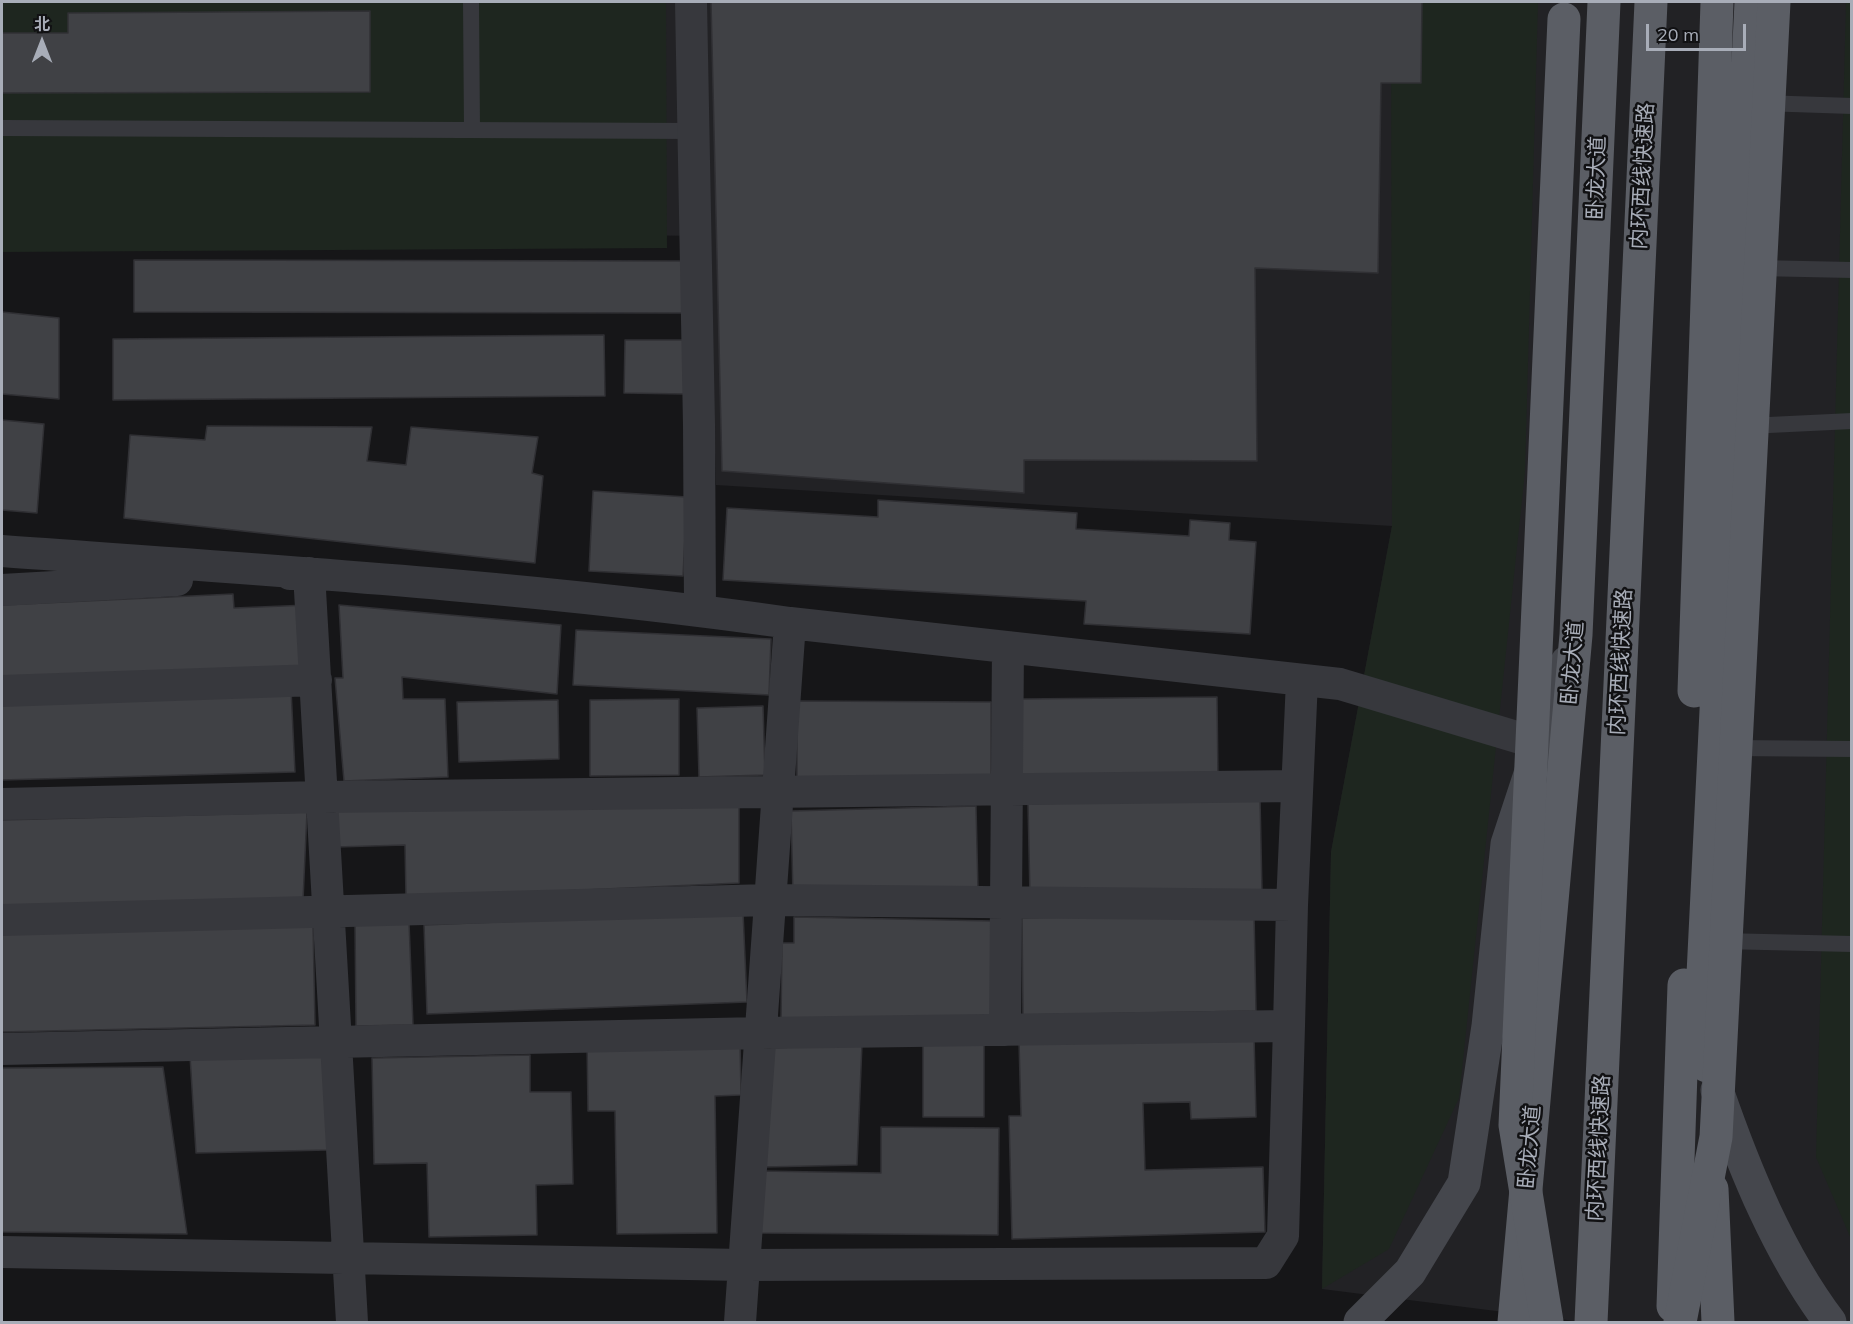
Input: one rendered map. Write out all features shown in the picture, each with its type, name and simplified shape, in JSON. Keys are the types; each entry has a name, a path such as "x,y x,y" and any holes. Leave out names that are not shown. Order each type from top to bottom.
{"highway":[{"name":"卧龙大道","path":"1514,1323 1576,635 1604,2"},
{"name":"内环西线快速路","path":"1591,1323 1650,2"},
{"path":"1673,1323 1717,2"},
{"path":"1680,1323 1716,1137 1749,267 1746,103 1751,2"},
{"path":"1718,1323 1703,974 1730,427 1749,267 1774,2"},
{"path":"1547,1323 1515,1125 1565,10"}],"main road":[{"path":"1360,1323 1410,1272 1464,1183 1488,1026 1506,844 1576,635"},
{"path":"1703,974 1705,1056 1728,1121 1751,1180 1806,1291 1830,1323"}],"street":[{"path":"691,2 700,610"},
{"path":"2,551 309,573 700,610 790,623 1340,684 1540,744"},
{"path":"2,590 309,573"},
{"path":"309,573 352,1323"},
{"path":"740,1323 790,623"},
{"path":"1005,1030 1008,647"},
{"path":"2,691 316,680"},
{"path":"2,1252 744,1265 1266,1263 1283,1236 1292,905 1302,680"},
{"path":"2,804 323,797 1297,786"},
{"path":"2,920 770,900 1292,905"},
{"path":"2,1048 761,1033 1289,1026"}],"lane":[{"path":"471,2 472,130"},
{"path":"1746,103 1851,106"},
{"path":"2,128 694,131"},
{"path":"1749,267 1851,270"},
{"path":"1730,427 1851,421"},
{"path":"1714,748 1851,749"},
{"path":"1705,940 1851,944"}],"shaded area":[{"path":"2,2 1851,2 1851,1322 1583,1322 1322,1289 1331,852 1392,526 716,485 708,236 2,229"},
{"path":"2,2 666,2 667,248 2,252"},
{"path":"1391,2 1538,2 1525,471 1459,1098 1389,1249 1322,1289 1331,852 1392,526"},
{"path":"1846,2 1851,2 1851,1239 1816,1157"}],"building":[{"path":"711,2 1422,2 1421,83 1381,83 1378,273 1255,268 1257,461 1024,460 1024,493 722,471"},
{"path":"370,11 370,92 2,93 2,33 68,33 68,13"},
{"path":"134,260 685,261 684,313 134,312"},
{"path":"2,312 59,318 59,399 2,394"},
{"path":"604,335 605,396 113,400 113,339"},
{"path":"625,340 685,340 685,394 624,393"},
{"path":"2,420 44,424 37,513 2,510"},
{"path":"207,426 372,427 367,461 406,465 411,427 538,437 532,473 543,476 535,563 124,518 130,435 205,440"},
{"path":"593,491 687,497 683,576 589,571"},
{"path":"878,500 1077,513 1076,529 1189,536 1190,520 1230,523 1229,540 1256,542 1250,634 1084,624 1086,601 723,580 727,508 878,517"},
{"path":"233,594 234,608 308,605 311,668 2,683 2,605"},
{"path":"339,605 561,625 557,694 402,677 403,699 445,699 448,777 344,781 335,678 343,678"},
{"path":"576,630 771,639 769,695 573,685"},
{"path":"291,689 295,772 2,780 2,702"},
{"path":"1217,697 1218,781 1022,783 1021,699"},
{"path":"679,699 679,775 590,776 590,700"},
{"path":"558,700 559,759 459,762 457,702"},
{"path":"797,701 991,702 991,783 797,781"},
{"path":"763,706 765,775 699,777 697,708"},
{"path":"1260,798 1262,891 1030,897 1028,804"},
{"path":"739,799 739,883 406,898 405,845 336,847 335,805"},
{"path":"976,806 978,891 793,896 791,811"},
{"path":"307,812 303,900 2,909 2,820"},
{"path":"743,912 747,1002 427,1014 424,925"},
{"path":"1254,913 1256,1011 1023,1015 1022,918"},
{"path":"794,917 994,921 991,1016 781,1021 782,943 794,943"},
{"path":"409,922 413,1025 356,1026 355,924"},
{"path":"313,925 315,1025 2,1032 2,933"},
{"path":"1254,1035 1256,1117 1191,1119 1190,1102 1143,1103 1145,1170 1263,1167 1265,1232 1012,1239 1009,1116 1021,1116 1019,1042"},
{"path":"740,1039 741,1095 715,1096 717,1233 617,1234 615,1111 588,1111 587,1041"},
{"path":"862,1044 857,1165 764,1167 771,1048"},
{"path":"923,1044 984,1044 984,1117 923,1117"},
{"path":"324,1050 328,1150 196,1153 190,1056"},
{"path":"530,1055 530,1092 571,1092 573,1184 536,1185 537,1235 429,1237 427,1163 374,1164 372,1058"},
{"path":"163,1067 187,1234 2,1232 2,1068"},
{"path":"881,1127 999,1128 998,1235 760,1233 760,1171 881,1173"}]}
